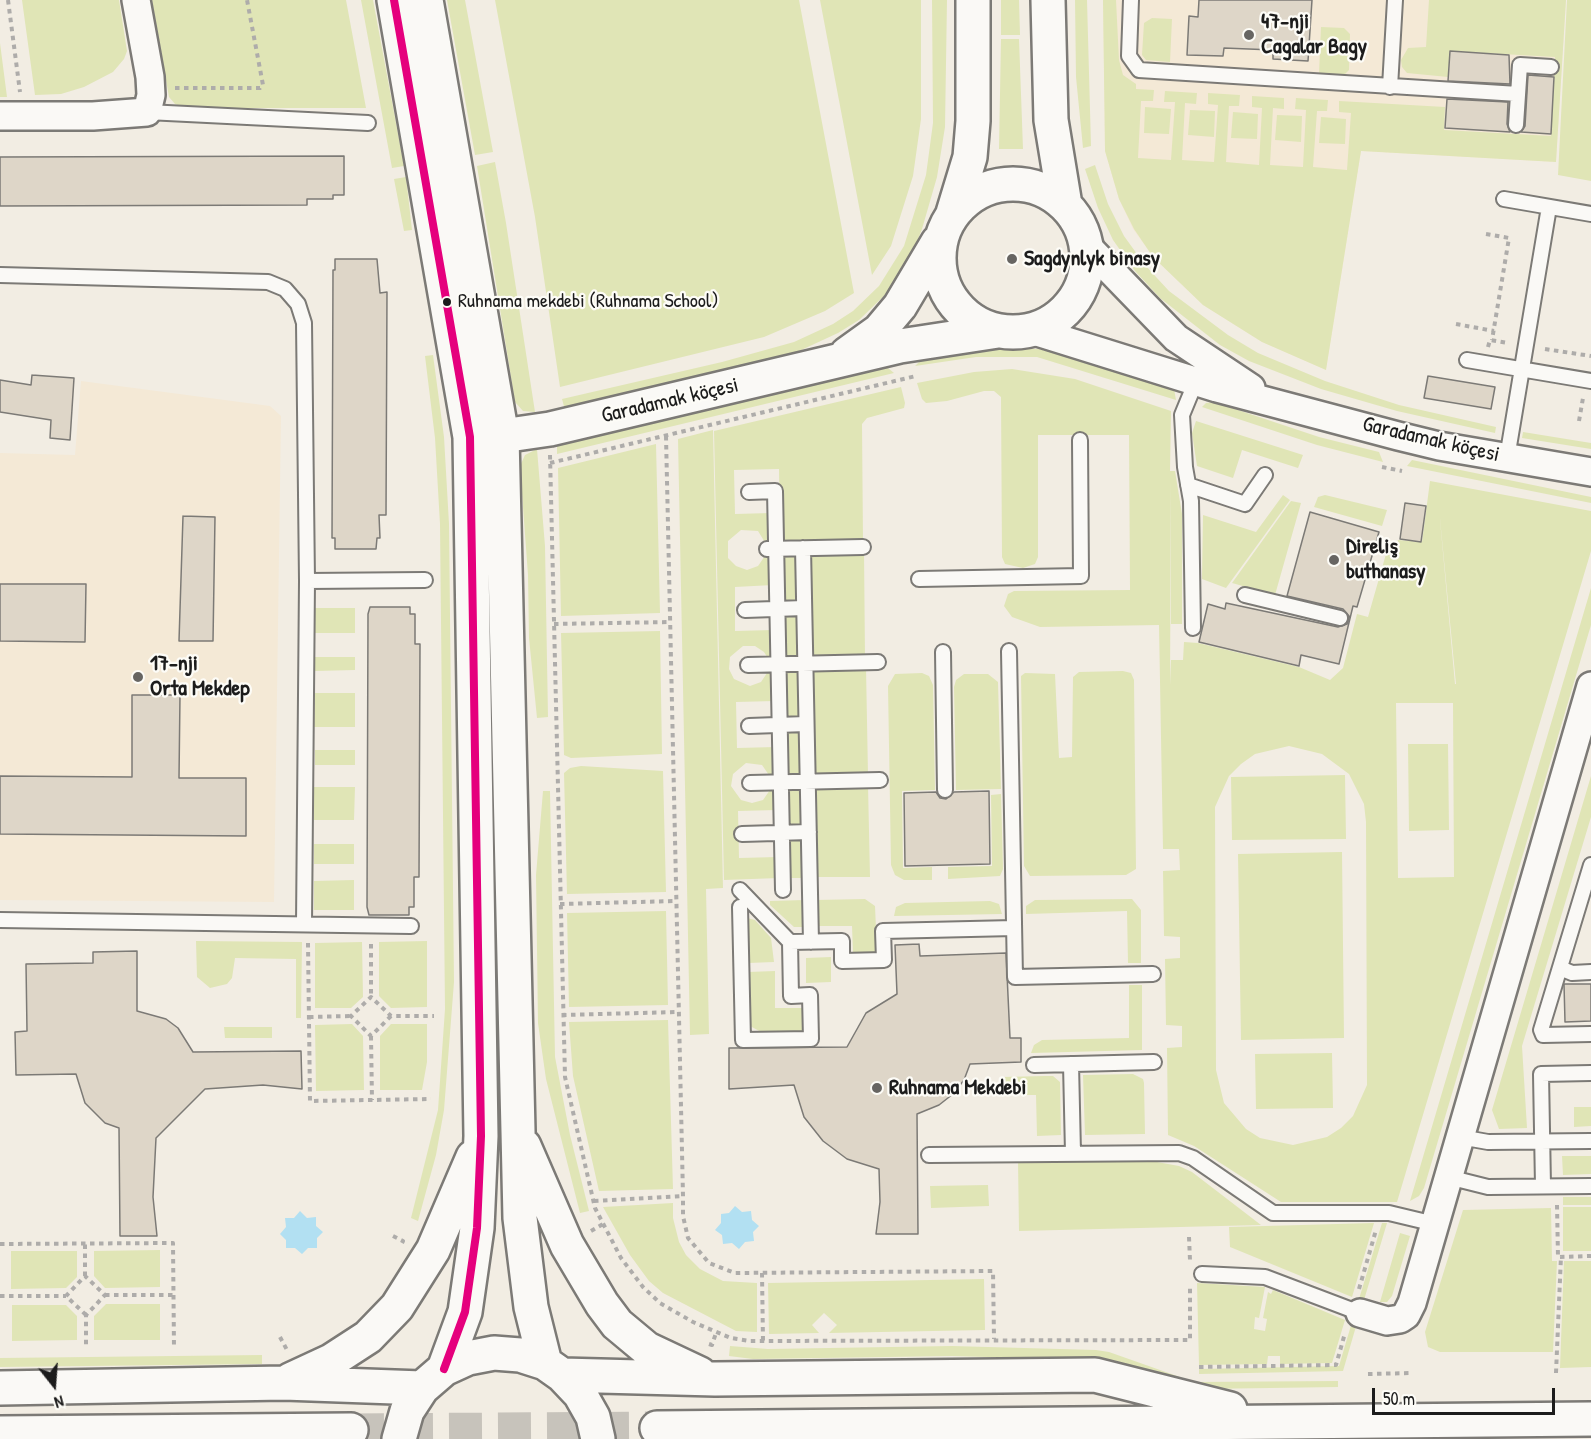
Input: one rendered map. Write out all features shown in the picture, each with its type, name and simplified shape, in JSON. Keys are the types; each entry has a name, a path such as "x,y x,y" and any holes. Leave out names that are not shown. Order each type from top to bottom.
{"main road":[{"path":"394,0 470,437 481,1136 477,1227 467,1303 433,1378 407,1412 399,1439"},
{"path":"426,0 502,436 517,1128 525,1263 531,1307 553,1369 580,1394 592,1417 598,1439"},
{"path":"947,224 968,198 987,188 1007,184 1028,185 1048,192 1065,205 1079,223 1086,245 1085,272 1075,298 1056,318 1031,330 998,331 978,324 961,312 948,296 939,266 947,224 969,157 973,121 973,0"},
{"path":"1048,0 1051,120 1065,205"},
{"name":"Garadamak köçesi","path":"836,362 879,331 893,315 917,282 947,224"},
{"name":"Garadamak köçesi","path":"502,436 550,429 944,338 998,331"},
{"path":"517,1128 567,1245 602,1304 617,1324 647,1349 677,1365 715,1379"},
{"path":"284,1383 331,1361 368,1337 397,1307 433,1250 481,1136"},
{"path":"0,1388 433,1378 468,1358 494,1353 520,1355 553,1369 715,1379 1095,1376 1186,1400 1287,1422"},
{"path":"657,1428 1591,1419"},
{"path":"0,1434 351,1430"}],"street":[{"path":"0,116 93,116 147,112 151,95 150,77 136,0"},
{"name":"Garadamak köçesi","path":"1086,245 1176,338 1223,371 1273,401"},
{"name":"Garadamak köçesi","path":"1031,330 1196,381 1439,446 1591,471"},
{"path":"1354,1314 1387,1321 1400,1319 1406,1315 1435,1224 1591,686"}],"lane":[{"path":"1131,0 1129,56 1139,70 1518,94"},
{"path":"1390,87 1395,0"},
{"path":"1516,125 1520,65 1551,67"},
{"path":"147,112 368,123"},
{"path":"1504,200 1591,214"},
{"path":"1507,458 1549,207"},
{"path":"0,275 268,282 285,289 298,304 304,323 307,581 304,924"},
{"path":"1467,360 1591,381"},
{"path":"1193,628 1191,501 1182,415 1196,381"},
{"path":"919,579 1082,576 1080,440"},
{"path":"1188,485 1245,504 1265,475"},
{"path":"749,492 775,491 771,548 777,609 783,890"},
{"path":"771,548 863,547"},
{"path":"803,548 811,942"},
{"path":"307,581 425,580"},
{"path":"1245,595 1340,618"},
{"path":"745,610 804,608"},
{"path":"1009,651 1015,977 1153,974"},
{"path":"943,652 945,790"},
{"path":"748,665 878,662"},
{"path":"749,726 807,724"},
{"path":"750,783 880,780"},
{"path":"742,834 809,832"},
{"path":"1591,866 1584,910 1560,968 1541,1033 1591,1034"},
{"path":"740,890 790,942 791,996 810,995 811,1039 743,1040 741,907"},
{"path":"0,920 411,926"},
{"path":"790,942 842,941 842,961 884,960 884,931 1014,928"},
{"path":"1560,968 1572,973 1591,972"},
{"path":"1034,1065 1154,1062"},
{"path":"1071,1064 1073,1153"},
{"path":"1543,1186 1541,1074 1591,1073"},
{"path":"1460,1137 1488,1142 1591,1140"},
{"path":"929,1155 1179,1153 1193,1158 1273,1213 1389,1213 1435,1224"},
{"path":"1448,1177 1488,1187 1591,1186"},
{"path":"1202,1274 1265,1277 1354,1314"}],"path":[{"path":"8,0 21,96"},
{"path":"168,88 260,88 263,85 247,0"},
{"path":"1486,234 1509,238 1492,340"},
{"path":"1456,324 1494,331"},
{"path":"550,463 916,376"},
{"path":"550,447 565,1077 594,1201 617,1250 643,1287 660,1303 716,1333 731,1338 763,1341 1190,1340"},
{"path":"1382,467 1402,471"},
{"path":"554,624 671,622"},
{"path":"560,904 676,902"},
{"path":"308,942 310,1101 431,1099"},
{"path":"370,942 371,997 391,1016 434,1016"},
{"path":"351,1017 371,997"},
{"path":"562,1015 679,1012"},
{"path":"371,1036 391,1016"},
{"path":"309,1017 351,1017 371,1036 372,1100"},
{"path":"594,1201 682,1196"},
{"path":"1557,1207 1558,1257 1591,1256"},
{"path":"1199,1367 1336,1365 1354,1314 1378,1223"},
{"path":"393,1236 403,1241 399,1249"},
{"path":"0,1244 173,1243 174,1348"},
{"path":"66,1296 85,1276 85,1244"},
{"path":"1556,1373 1561,1256"},
{"path":"993,1271 994,1339"},
{"path":"762,1273 763,1341"},
{"path":"85,1276 105,1295 173,1295"},
{"path":"86,1348 86,1316 105,1295"},
{"path":"0,1296 66,1296 86,1316"},
{"path":"702,1342 712,1345 716,1333"},
{"path":"280,1337 285,1351 293,1348"},
{"path":"1368,1374 1412,1373"}],"shaded area":[{"path":"1103,0 1566,0 1556,162 1361,151 1326,370 1262,342 1203,305 1154,258 1133,229 1119,199 1105,151"},
{"name":"17-nji Orta Mekdep","path":"81,381 270,406 281,416 274,902 0,900 0,453 75,455"}],"green space":[{"path":"22,0 119,0 127,51 124,59 113,72 84,87 61,94 35,95"},
{"path":"152,0 346,0 366,108 185,108 175,104 169,97"},
{"path":"361,0 373,0 404,166 392,168"},
{"path":"447,0 465,0 493,152 475,155"},
{"path":"495,0 799,0 854,293 825,311 764,337 560,387 535,217"},
{"path":"820,0 921,0 921,119 913,176 891,246 872,275"},
{"path":"932,0 947,0 945,127 937,177 922,229 909,262 887,293 859,320 838,333 797,352 565,410 562,399 722,362 794,342 833,324 853,311 879,286 904,246 926,175 933,123"},
{"path":"1001,0 1019,0 1020,35 1001,35"},
{"path":"1075,0 1087,0 1091,146 1083,148 1076,77"},
{"path":"1103,0 1116,0 1119,60 1123,75 1136,84 1136,89 1154,90 1153,101 1141,101 1138,158 1171,160 1175,102 1164,102 1165,91 1197,93 1196,104 1185,103 1182,160 1214,162 1218,105 1208,104 1208,93 1240,95 1239,106 1229,106 1226,162 1259,165 1262,108 1252,107 1252,96 1284,98 1284,109 1273,108 1270,165 1303,167 1306,110 1295,109 1296,98 1328,100 1327,111 1317,111 1313,167 1347,170 1351,113 1339,112 1339,101 1445,107 1444,130 1551,136 1555,57 1450,51 1448,77 1407,73 1402,67 1401,60 1408,48 1426,47 1429,0 1566,0 1556,162 1361,151 1326,370 1262,342 1203,305 1153,257 1134,229 1119,199 1105,151"},
{"path":"1567,0 1591,0 1591,181 1558,175"},
{"path":"1152,18 1172,19 1170,62 1146,60 1142,55 1144,23"},
{"path":"1321,27 1344,28 1350,34 1349,70 1345,74 1319,74"},
{"path":"1001,39 1019,39 1023,149 999,149"},
{"path":"0,43 7,97 0,97"},
{"path":"1145,107 1171,109 1169,134 1144,133"},
{"path":"1190,110 1215,111 1214,137 1188,135"},
{"path":"1233,112 1258,114 1257,139 1231,138"},
{"path":"1277,115 1302,116 1301,142 1275,140"},
{"path":"1321,117 1346,119 1345,144 1319,143"},
{"path":"495,162 535,412 523,411 515,402 477,166"},
{"path":"1095,165 1108,204 1124,236 1145,265 1169,291 1228,335 1258,353 1325,381 1399,405 1496,427 1495,433 1397,411 1321,389 1249,361 1220,345 1160,298 1135,271 1113,240 1098,208 1085,169"},
{"path":"406,177 412,230 404,231 394,179"},
{"path":"995,347 1039,349 1078,359 1174,389 1176,400 1037,357 976,357 915,366 922,359"},
{"path":"433,355 444,437 449,524 454,982 444,1110 436,1155 418,1221 411,1218 438,1110 445,1009 440,524 435,438 425,356"},
{"path":"880,368 888,368 894,373 557,454 557,445"},
{"path":"1012,369 1075,379 1171,411 1170,471 1175,471 1182,514 1182,624 1171,624 1171,477 1170,685 1171,660 1183,660 1184,642 1198,643 1299,667 1330,680 1343,668 1357,614 1368,617 1386,554 1394,556 1398,540 1422,542 1430,481 1591,511 1591,551 1397,1202 1281,1202 1194,1146 1168,1135 1167,1048 1182,1047 1182,1026 1166,1025 1165,959 1180,958 1180,937 1164,936 1163,871 1180,870 1179,849 1163,849 1159,625 1040,627 1012,617 1004,606 1008,594 1014,591 1130,590 1129,435 1038,435 1038,557 1035,564 1023,568 1005,564 1002,557 1001,397 994,391 984,391 947,401 926,403 922,399 917,383 974,372","holes":["1440,519 1456,684 1455,684","1396,703 1453,703 1454,877 1398,878","1289,746 1322,754 1349,774 1364,804 1366,822 1367,1085 1353,1116 1341,1128 1327,1137 1293,1145 1260,1138 1246,1129 1224,1103 1216,1070 1215,807 1229,776 1255,754"]},
{"path":"901,387 904,408 867,418 862,424 863,542 780,544 779,469 734,470 735,514 771,513 772,544 766,544 758,531 741,530 728,541 728,558 736,566 747,570 758,566 767,553 772,553 773,585 735,587 735,631 773,630 774,660 769,660 764,652 755,646 743,646 730,657 729,669 734,679 750,686 761,682 769,670 774,670 775,701 736,702 737,748 776,747 777,777 771,778 762,765 746,763 733,774 731,786 741,800 752,803 763,800 772,787 777,787 777,810 738,811 739,858 778,857 779,878 724,880 714,431"},
{"path":"1214,402 1319,437 1379,452 1383,462 1317,445 1202,407 1206,403"},
{"path":"1196,421 1303,455 1298,468 1242,450 1233,478 1197,466 1192,433"},
{"path":"713,430 723,888 706,889 709,1034 690,1035 678,439"},
{"path":"1523,432 1591,443 1591,449 1522,438"},
{"path":"656,444 660,613 561,616 558,468"},
{"path":"537,449 545,546 548,717 537,718 529,638 528,575 520,466 525,455"},
{"path":"1412,460 1591,497 1591,503 1407,466"},
{"path":"1283,495 1290,500 1226,588 1202,579 1203,515 1256,532"},
{"path":"1325,495 1387,510 1382,526 1314,507 1318,497"},
{"path":"1291,501 1301,503 1275,595 1232,583"},
{"path":"864,551 865,658 810,659 808,553"},
{"path":"781,553 798,553 799,604 782,605"},
{"path":"1591,588 1591,625 1424,1188 1419,1196 1410,1201"},
{"path":"315,608 355,608 355,633 315,633"},
{"path":"782,613 800,613 800,659 783,660"},
{"path":"660,631 662,754 571,758 564,755 561,633"},
{"path":"315,657 355,657 355,670 315,671"},
{"path":"866,667 868,775 812,776 810,669"},
{"path":"783,669 801,669 802,720 784,721"},
{"path":"1123,671 1131,673 1134,680 1136,869 1126,875 1030,876 1024,866 1021,676 1025,673 1055,674 1059,758 1072,757 1073,677 1079,672"},
{"path":"922,673 929,676 933,685 935,790 902,791 903,868 932,867 932,880 904,880 895,875 891,865 888,686 895,674"},
{"path":"964,674 988,674 998,682 1001,789 956,790 954,687 956,680"},
{"path":"315,693 355,693 355,727 314,727"},
{"path":"802,729 803,777 785,777 784,730"},
{"path":"1408,744 1448,744 1449,830 1409,831"},
{"path":"315,750 355,750 355,765 315,765"},
{"path":"581,766 663,771 666,892 567,894 564,773 570,768"},
{"path":"1345,775 1346,839 1232,840 1231,777"},
{"path":"1591,776 1591,817 1522,1046 1527,1128 1499,1129 1492,1110"},
{"path":"868,785 870,877 814,877 813,786"},
{"path":"803,786 804,828 786,828 786,787"},
{"path":"314,787 355,787 354,820 314,820"},
{"path":"543,791 550,791 555,1057 570,1135 589,1211 580,1213 546,1079 538,1023 536,875"},
{"path":"1001,794 1003,869 1000,876 948,879 948,867 992,866 991,795"},
{"path":"786,836 804,836 805,878 787,878"},
{"path":"314,844 354,844 354,864 314,864"},
{"path":"1342,852 1344,1038 1241,1040 1238,854"},
{"path":"354,880 354,910 314,910 314,881"},
{"path":"865,899 875,906 877,952 853,952 852,926 815,926 815,900"},
{"path":"1132,899 1141,910 1141,963 1128,963 1127,911 1026,914 1026,906 1035,900"},
{"path":"805,900 806,927 794,927 770,905 770,901"},
{"path":"990,901 999,904 1002,914 894,916 896,907 905,903"},
{"path":"666,911 668,1005 569,1007 567,913"},
{"path":"747,918 755,920 771,938 774,962 748,963"},
{"path":"196,941 302,942 301,1018 296,1018 296,959 235,958 232,978 227,984 210,988 197,977"},
{"path":"427,941 427,1007 391,1008 379,996 379,942"},
{"path":"362,942 363,997 351,1008 315,1008 315,943"},
{"path":"831,957 831,982 806,983 806,958"},
{"path":"775,971 775,1008 802,1008 803,1031 763,1033 750,1026 748,972"},
{"path":"1129,985 1142,985 1142,1050 1031,1053 1034,1045 1042,1040 1129,1038"},
{"path":"668,1020 673,1189 599,1191 573,1076 569,1022"},
{"path":"352,1024 363,1036 364,1090 316,1091 315,1025"},
{"path":"391,1024 427,1024 427,1062 422,1090 380,1090 380,1036"},
{"path":"224,1027 272,1027 272,1038 225,1038"},
{"path":"1332,1053 1333,1108 1256,1109 1255,1054"},
{"path":"1133,1074 1143,1079 1144,1083 1145,1134 1085,1135 1083,1075"},
{"path":"1053,1076 1060,1082 1061,1135 1037,1136 1036,1095 1002,1095 1002,1077"},
{"path":"1574,1107 1591,1107 1591,1126 1574,1127"},
{"path":"1562,1156 1591,1156 1591,1174 1563,1175"},
{"path":"1018,1161 1157,1162 1179,1166 1192,1172 1261,1225 1019,1231"},
{"path":"988,1185 989,1206 931,1208 930,1186"},
{"path":"1563,1197 1591,1197 1591,1205 1563,1205"},
{"path":"673,1203 673,1218 679,1242 686,1255 700,1269 723,1281 757,1283 757,1332 736,1331 663,1293 649,1281 630,1255 603,1207"},
{"path":"1563,1207 1591,1207 1591,1251 1563,1251"},
{"path":"1551,1208 1552,1261 1557,1261 1553,1352 1440,1352 1428,1347 1425,1332 1463,1210"},
{"path":"1374,1223 1352,1297 1230,1247 1229,1227"},
{"path":"1382,1223 1387,1223 1364,1300 1359,1299"},
{"path":"1400,1233 1410,1236 1392,1296 1387,1302 1380,1302"},
{"path":"160,1250 160,1287 105,1288 94,1276 94,1251"},
{"path":"11,1251 77,1251 77,1277 66,1288 11,1289"},
{"path":"1564,1261 1591,1261 1591,1367 1560,1368"},
{"path":"984,1279 985,1330 829,1333 837,1325 824,1313 812,1325 819,1333 769,1334 768,1283"},
{"path":"1197,1283 1265,1287 1259,1318 1255,1317 1254,1329 1265,1331 1267,1319 1263,1318 1268,1292 1271,1294 1273,1290 1345,1320 1332,1363 1280,1364 1280,1356 1268,1356 1267,1364 1199,1365"},
{"path":"106,1304 160,1304 160,1340 94,1340 94,1316"},
{"path":"12,1305 66,1305 77,1316 77,1340 12,1341"},
{"path":"1352,1322 1357,1323 1343,1371 1199,1374 1199,1369 1339,1366"},
{"path":"730,1346 768,1349 952,1346 1096,1350 1109,1352 1194,1382 1338,1381 1338,1387 1202,1389 1096,1360 952,1356 753,1359 729,1356"},
{"path":"262,1355 262,1364 0,1367 0,1358"}],"water":[{"path":"735,1206 742,1212 751,1211 752,1220 759,1226 753,1232 754,1241 745,1242 739,1249 732,1243 723,1244 722,1235 715,1230 721,1223 721,1214 729,1213"},
{"path":"300,1211 307,1218 316,1217 316,1226 323,1232 317,1238 317,1248 308,1248 302,1254 295,1248 286,1248 286,1240 280,1234 286,1227 285,1218 294,1218"}],"building":[{"name":"47-nji Cagalar Bagy","path":"1199,0 1312,0 1308,61 1273,59 1273,50 1224,48 1223,56 1187,55 1189,16 1198,17"},
{"path":"1450,51 1509,55 1510,84 1448,81"},
{"path":"1528,75 1554,77 1551,134 1521,132 1525,126"},
{"path":"1447,99 1508,102 1507,124 1510,132 1445,128"},
{"path":"344,156 344,195 333,195 333,199 307,199 307,205 0,206 0,157"},
{"path":"335,259 377,259 380,293 387,292 386,515 379,515 380,538 377,538 376,549 335,549 335,538 332,538 333,270 335,270"},
{"path":"32,375 74,378 70,440 50,438 51,420 0,412 0,380 31,385"},
{"path":"1428,376 1495,387 1491,409 1424,398"},
{"path":"1405,503 1426,506 1421,542 1400,539"},
{"path":"1310,512 1379,532 1357,607 1353,606 1339,664 1301,655 1299,666 1199,642 1208,604 1225,609 1226,603 1338,627 1347,624 1349,616 1343,609 1287,596"},
{"path":"183,516 215,517 213,641 179,641"},
{"path":"0,584 86,584 85,642 0,641"},
{"path":"370,607 410,607 410,614 415,614 415,644 420,644 419,877 414,877 414,907 409,907 409,915 369,915 367,907 368,614"},
{"path":"132,695 180,695 179,778 246,778 246,836 0,834 0,776 132,777"},
{"path":"989,791 990,864 905,866 904,793 936,792 940,798 946,799 954,792"},
{"name":"Ruhnama Mekdebi","path":"919,944 920,956 1006,953 1010,1038 1021,1038 1021,1062 970,1064 964,1080 953,1094 939,1105 917,1114 918,1234 876,1234 880,1202 879,1169 847,1159 823,1141 804,1117 794,1085 729,1089 729,1048 847,1047 866,1013 897,994 895,945"},
{"path":"137,951 137,1011 166,1019 178,1028 193,1052 301,1051 302,1089 263,1085 205,1089 156,1138 153,1197 157,1236 120,1236 119,1128 105,1123 85,1103 76,1074 16,1075 15,1032 27,1031 26,964 93,963 93,952"},
{"path":"1564,984 1591,984 1591,1021 1565,1022"}],"tunnel":[{"path":"351,1430 657,1428"}],"transit line":[{"path":"394,0 470,437 481,1136 477,1228 465,1312 444,1369"}],"place":[{"name":"47-nji Cagalar Bagy","path":"1249,35"},
{"name":"Sagdynlyk binasy","path":"1012,259"},
{"name":"Ruhnama mekdebi (Ruhnama School)","path":"447,302"},
{"name":"Direliş buthanasy","path":"1334,560"},
{"name":"17-nji Orta Mekdep","path":"138,677"},
{"name":"Ruhnama Mekdebi","path":"877,1088"}]}
